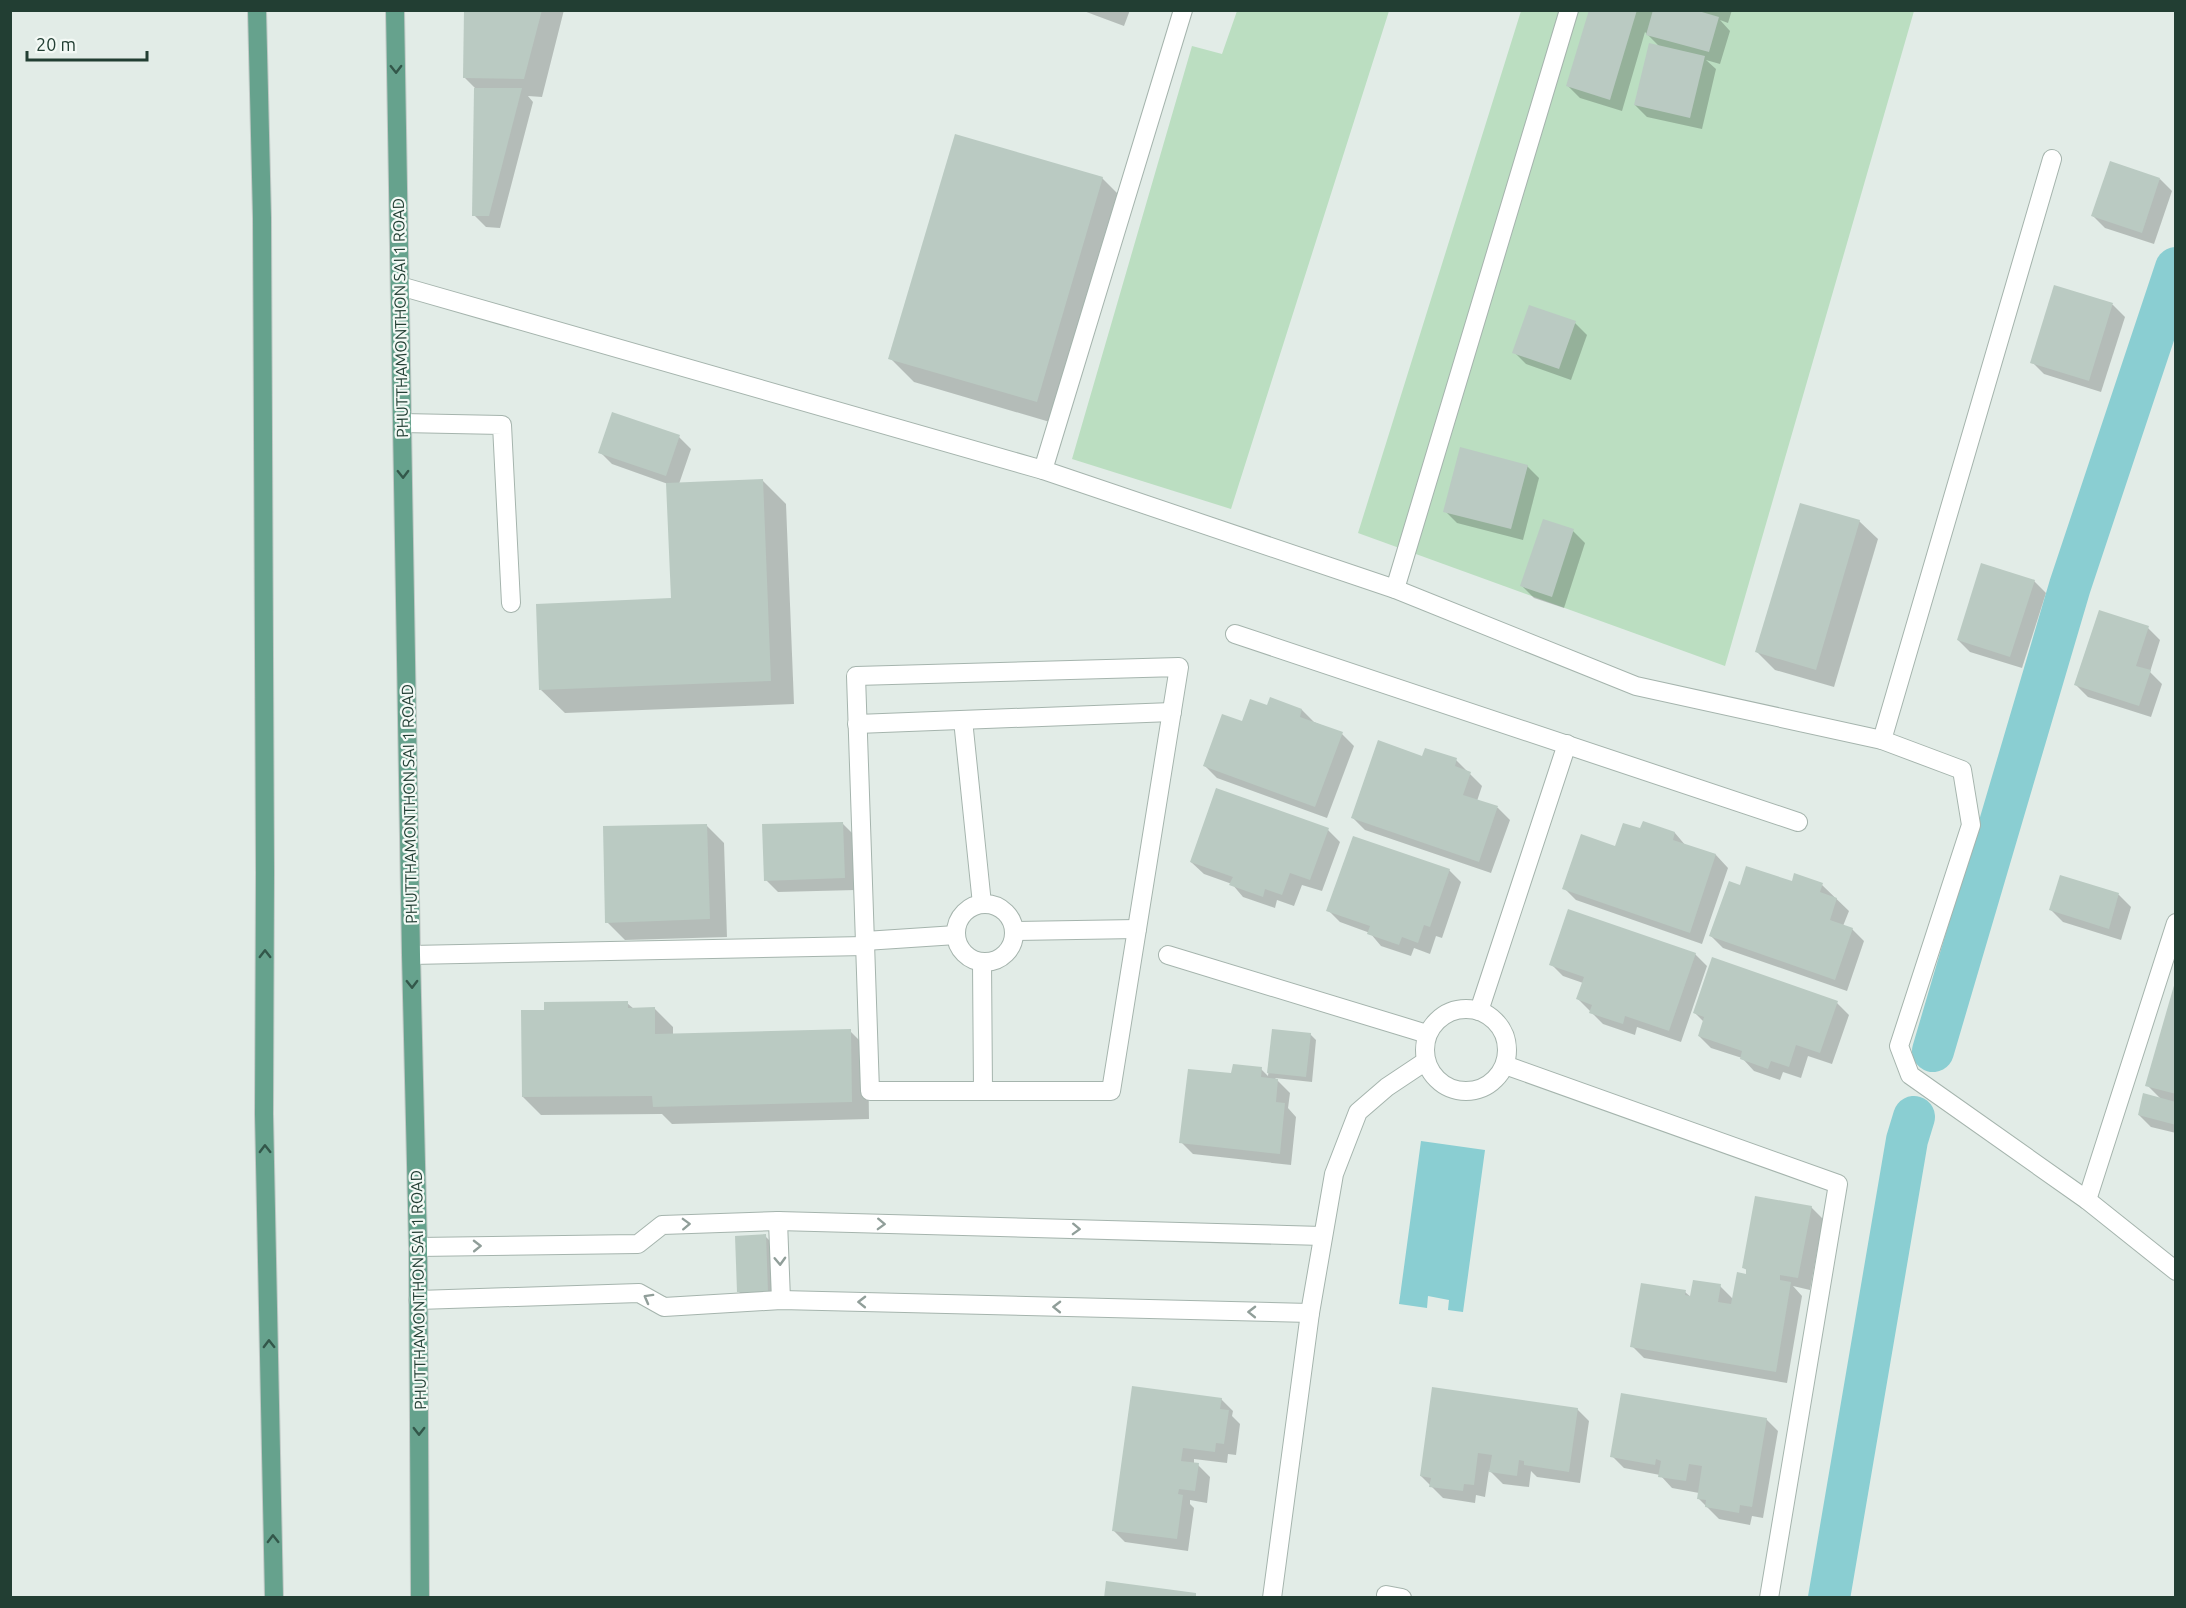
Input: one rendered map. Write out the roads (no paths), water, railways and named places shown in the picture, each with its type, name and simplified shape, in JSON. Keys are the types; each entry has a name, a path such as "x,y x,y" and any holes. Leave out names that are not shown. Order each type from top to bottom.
{"main road":[{"path":"257,10 262,230 264,1114 274,1598"},
{"name":"PHUTTHAMONTHON SAI 1 ROAD","path":"395,10 418,1247 420,1598"}],"street":[{"path":"1043,470 1183,10"},
{"path":"1395,589 1569,10"},
{"path":"1882,740 2052,159"},
{"path":"399,286 1043,470 1395,589 1636,686 1882,740 1962,770 1971,825 1899,1046 1910,1075 2087,1200 2175,1271"},
{"path":"402,423 502,425 512,603"},
{"path":"1235,634 1798,822"},
{"path":"1179,667 1172,712 1111,1091 870,1091 856,676 1179,667"},
{"path":"857,724 1172,712"},
{"path":"963,720 982,904"},
{"path":"1479,1011 1567,744"},
{"path":"982,904 997,906 1006,911 1015,931 1012,947 998,961 982,962 969,958 962,951 956,935 957,923 962,915 969,909 982,904"},
{"path":"2087,1200 2175,923"},
{"path":"1015,931 1137,929"},
{"path":"411,955 865,943 956,935"},
{"path":"1168,955 1427,1034"},
{"path":"982,962 983,1091"},
{"path":"1459,1009 1486,1013 1496,1020 1508,1041 1506,1065 1489,1085 1477,1090 1451,1089 1440,1083 1431,1073 1424,1047 1427,1034 1434,1023 1446,1014 1459,1009"},
{"path":"1272,1598 1310,1313 1334,1174 1358,1112 1387,1087 1426,1061"},
{"path":"1506,1065 1838,1184 1769,1598"},
{"path":"418,1247 638,1244 662,1225 778,1221 1322,1236"},
{"path":"778,1221 781,1300"},
{"path":"418,1300 639,1293 664,1307 781,1300 1310,1313"}],"water":[{"path":"1421,1141 1485,1150 1463,1312 1448,1310 1449,1300 1428,1296 1427,1308 1399,1304"}],"waterway":[{"path":"1933,1051 2070,586 2176,268"},
{"path":"1829,1598 1907,1140 1914,1117"}]}
